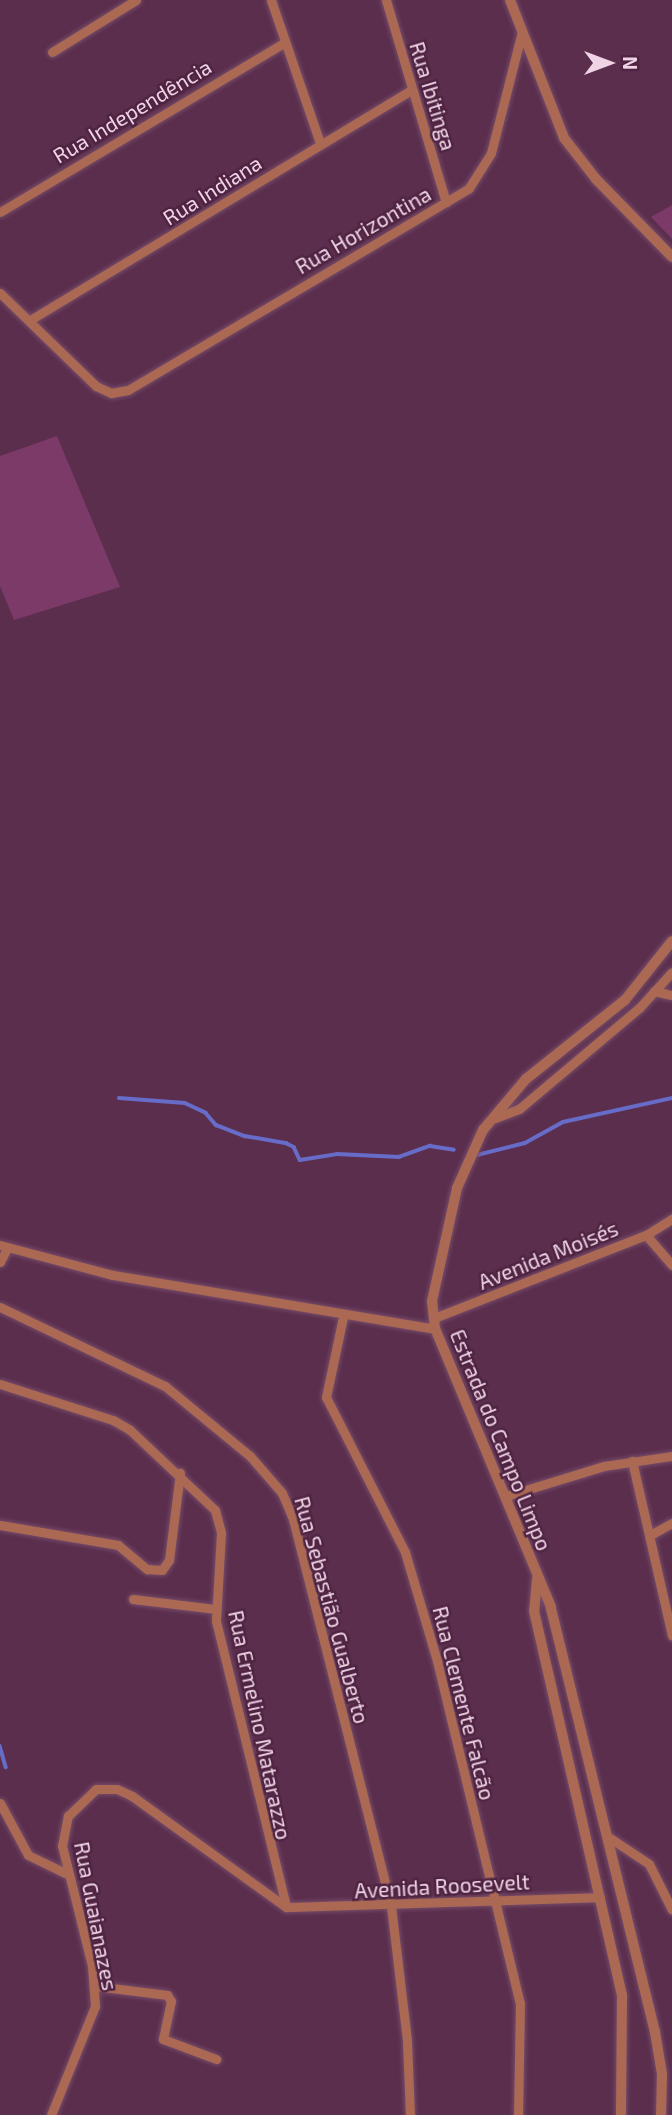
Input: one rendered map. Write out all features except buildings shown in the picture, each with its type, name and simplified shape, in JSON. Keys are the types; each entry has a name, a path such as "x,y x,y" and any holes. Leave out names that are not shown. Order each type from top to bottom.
{"street":[{"path":"52,52 136,0"},
{"path":"271,0 320,143"},
{"name":"Rua Ibitinga","path":"386,0 446,202"},
{"path":"510,0 521,35 564,138 596,179 672,257"},
{"name":"Rua Horizontina","path":"30,320 96,386 111,393 134,386 469,188 486,167 521,35"},
{"name":"Rua Independência","path":"0,212 284,43"},
{"name":"Rua Indiana","path":"30,320 412,90"},
{"path":"0,293 30,320"},
{"name":"Estrada do Campo Limpo","path":"661,2115 659,2053 610,1838 551,1607 537,1579 506,1496 434,1324 434,1283 457,1188 483,1130 526,1079 625,1000 672,941"},
{"path":"495,1118 519,1109 654,991 672,972"},
{"path":"654,991 672,995"},
{"name":"Avenida Moisés","path":"434,1324 646,1235 672,1219"},
{"path":"646,1235 672,1265"},
{"path":"0,1262 3,1247 113,1275 343,1317 434,1324"},
{"name":"Rua Sebastião Gualberto","path":"0,1307 165,1386 239,1447 282,1493 296,1531 391,1906 407,2041 410,2115"},
{"name":"Rua Clemente Falcão","path":"343,1317 327,1381 329,1409 372,1479 413,1574 520,2003 518,2115"},
{"name":"Rua Ermelino Matarazzo","path":"0,1384 113,1420 180,1473 219,1519 221,1566 216,1609 286,1907"},
{"path":"506,1496 574,1473 672,1456"},
{"path":"632,1461 652,1534 663,1610 672,1635"},
{"path":"0,1525 118,1545 146,1569 162,1570 169,1560 180,1473"},
{"path":"652,1534 672,1523"},
{"name":"Estrada do Campo Limpo","path":"537,1579 534,1611 622,1996 621,2115"},
{"path":"133,1598 216,1609"},
{"name":"Rua Guaianazes","path":"51,2115 87,2033 95,1986 65,1873 62,1846 68,1816 96,1789 117,1789 286,1907"},
{"path":"0,1802 28,1855 65,1873"},
{"path":"610,1838 649,1864 672,1910"},
{"name":"Avenida Roosevelt","path":"286,1907 391,1906 600,1897"},
{"path":"95,1986 167,1995 171,2001 163,2039 216,2059"}],"shaded area":[{"path":"672,205 672,239 651,217"},
{"path":"57,436 120,587 14,620 0,586 0,456"}],"waterway":[{"path":"119,1098 185,1103 206,1113 216,1125 245,1136 286,1143 294,1147 300,1160 337,1154 399,1157 430,1146 454,1150"},
{"path":"477,1155 525,1143 563,1122 672,1098"},
{"path":"0,1746 6,1767"}]}
